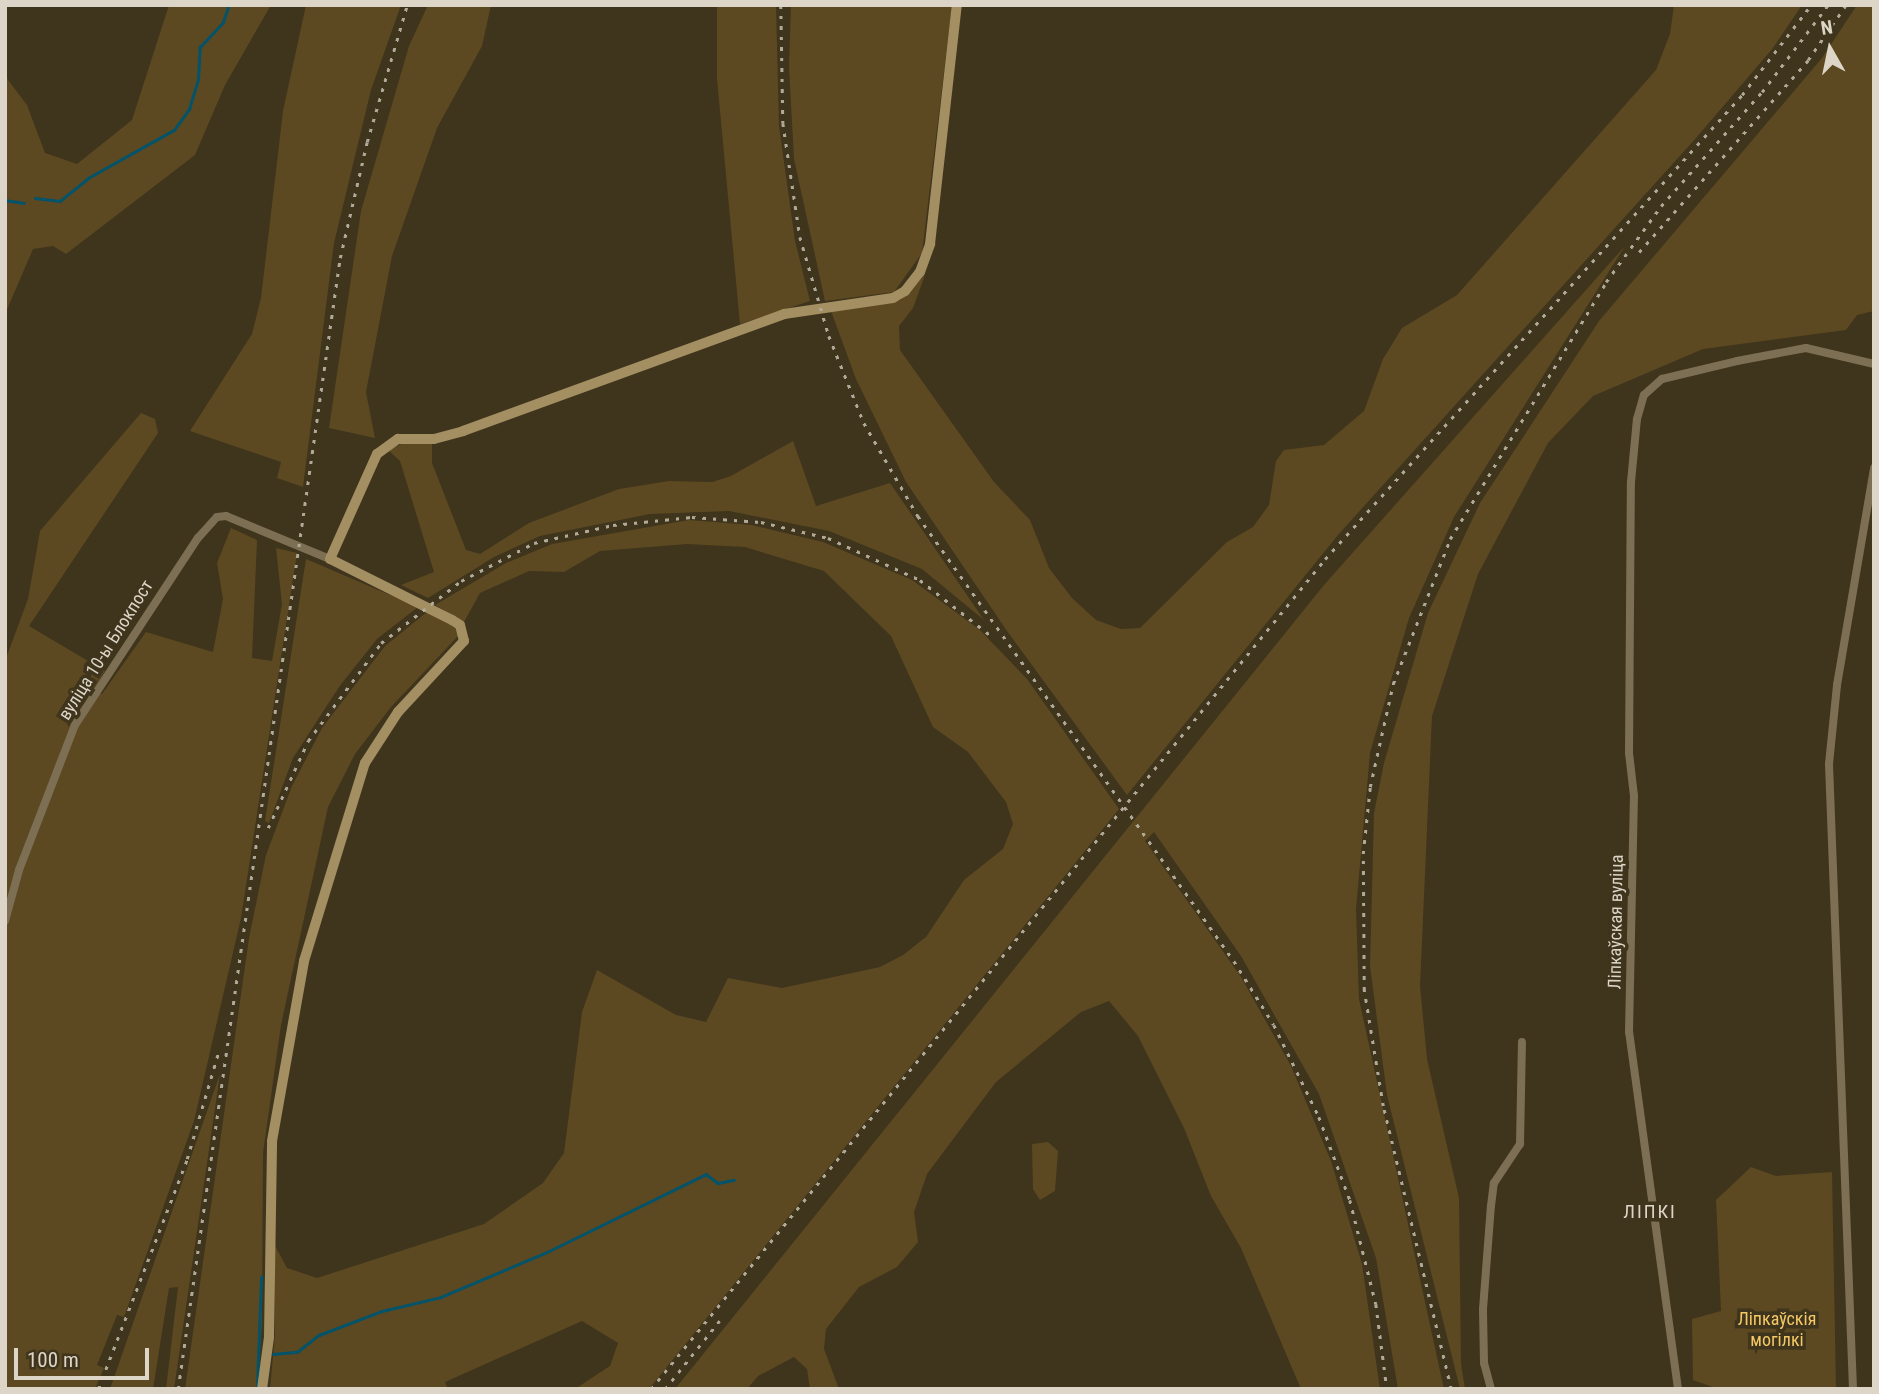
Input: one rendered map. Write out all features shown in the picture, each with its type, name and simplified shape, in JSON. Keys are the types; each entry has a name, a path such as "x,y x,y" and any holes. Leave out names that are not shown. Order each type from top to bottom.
{"street":[{"path":"262,1389 269,1337 272,1140 303,961 365,763 398,712 464,641 460,625 452,620 330,559 377,454 389,442 434,439 463,431 784,314 893,298 905,291 920,272 930,244 957,5"},
{"name":"Ліпкаўская вуліца","path":"1678,1389 1629,1032 1633,453 1644,395 1662,379 1806,348 1874,364"},
{"path":"1853,1389 1829,764 1837,685 1874,468"},
{"name":"вуліца 10-ы Блокпост","path":"5,921 19,870 75,725 198,538 217,517 226,516 330,559"},
{"path":"1491,1389 1484,1363 1483,1309 1491,1206 1494,1183 1520,1144 1522,1042"}],"green space":[{"path":"169,5 271,5 225,85 195,155 66,254 53,246 33,249 5,314 5,76 27,105 45,153 77,164 132,120"},
{"path":"306,5 401,5 371,90 334,243 303,487 277,478 281,462 190,431 252,334 261,298 283,111"},
{"path":"428,5 491,5 482,46 437,128 392,256 366,392 375,438 329,428 361,211 409,46"},
{"path":"717,5 776,5 779,126 795,241 810,301 740,324 717,79"},
{"path":"791,5 952,5 922,253 894,292 825,301 794,159 789,67"},
{"path":"1674,5 1802,5 1773,48 1696,138 1338,535 1127,795 1007,631 906,482 856,379 831,311 901,300 925,275 913,308 899,326 900,350 994,482 1030,520 1049,568 1072,598 1096,620 1121,629 1140,628 1227,542 1253,527 1269,505 1276,461 1284,450 1324,445 1364,411 1383,359 1402,328 1457,295 1656,70 1670,34"},
{"path":"1857,5 1874,5 1874,311 1857,315 1846,330 1703,349 1593,396 1548,443 1478,574 1432,716 1420,986 1427,1059 1459,1198 1461,1364 1465,1389 1460,1389 1387,1095 1370,966 1374,813 1384,763 1428,613 1480,503 1599,321 1822,58"},
{"path":"1625,246 1454,517 1409,618 1370,753 1356,909 1359,999 1444,1389 1398,1389 1376,1258 1319,1094 1241,956 1154,832 1145,841 1241,977 1291,1066 1331,1161 1362,1264 1380,1389 1301,1389 1241,1248 1211,1196 1184,1128 1138,1036 1109,1001 1081,1012 996,1082 927,1174 914,1212 918,1242 897,1267 859,1287 826,1329 824,1349 839,1389 810,1389 807,1369 794,1357 758,1376 747,1389 675,1389 1324,585"},
{"path":"141,413 155,419 158,433 29,626 105,671 93,690 102,694 146,632 213,652 223,599 217,563 231,528 257,540 252,658 272,661 282,604 276,548 297,553 241,918 194,1121 124,1317 117,1315 97,1365 104,1368 95,1389 5,1389 5,661 28,599 40,531"},
{"path":"793,441 816,506 890,483 984,620 922,569 829,531 729,511 650,514 540,536 494,557 428,598 401,585 434,572 400,461 388,450 406,442 432,443 432,463 466,550 480,554 529,523 619,489 669,481 712,482 731,476"},
{"path":"689,520 751,525 823,542 912,580 980,630 1027,679 1119,809 649,1389 575,1389 610,1366 618,1343 582,1321 445,1382 448,1389 270,1389 275,1334 274,1244 287,1268 317,1278 484,1224 543,1183 564,1153 582,1012 597,970 676,1015 706,1022 728,978 782,988 880,967 903,955 926,937 964,880 1003,849 1013,824 1006,802 968,752 933,727 891,636 824,571 745,547 687,544 600,551 564,572 529,571 480,593 464,622 435,605 506,563 552,544"},
{"path":"306,559 418,607 377,639 339,687 293,758 269,823 265,821"},
{"path":"427,612 455,625 459,635 391,707 355,754 328,807 281,1025 263,1153 262,1322 257,1389 185,1389 249,938 266,855 292,786 322,728 385,646"},
{"path":"220,1074 174,1389 166,1389 178,1287 169,1288 153,1389 110,1389"},
{"path":"1048,1142 1058,1151 1055,1191 1040,1200 1033,1189 1032,1144"},
{"name":"Ліпкаўскія могілкі","path":"1751,1167 1776,1176 1832,1172 1836,1389 1718,1389 1693,1380 1692,1319 1721,1311 1716,1200"}],"waterway":[{"path":"35,198 60,201 88,178 174,130 189,109 198,80 200,47 223,22 229,5"},
{"path":"5,200 24,203"},
{"path":"273,1354 297,1352 319,1335 382,1311 441,1297 547,1252 706,1174 718,1183 734,1180"},
{"path":"257,1388 261,1277"}],"railway":[{"path":"178,1389 340,258 367,142 407,5"},
{"path":"781,5 783,123 800,237 829,336 864,423 918,516 1234,961 1274,1025 1319,1117 1350,1200 1376,1304 1387,1389"},
{"path":"651,1389 1325,559 1742,95 1811,5"},
{"path":"1451,1389 1383,1106 1364,990 1363,854 1370,787 1393,684 1450,539 1606,282 1661,206 1762,92 1828,5"},
{"path":"1639,252 1808,60 1846,5"},
{"path":"268,828 308,741 381,643 461,581 534,543 613,525 692,517 761,522 828,538 920,580 994,638"},
{"path":"98,1389 187,1159 219,1050"},
{"path":"665,1389 720,1320"}],"district":[{"name":"ЛІПКІ","path":"1650,1212"}]}
